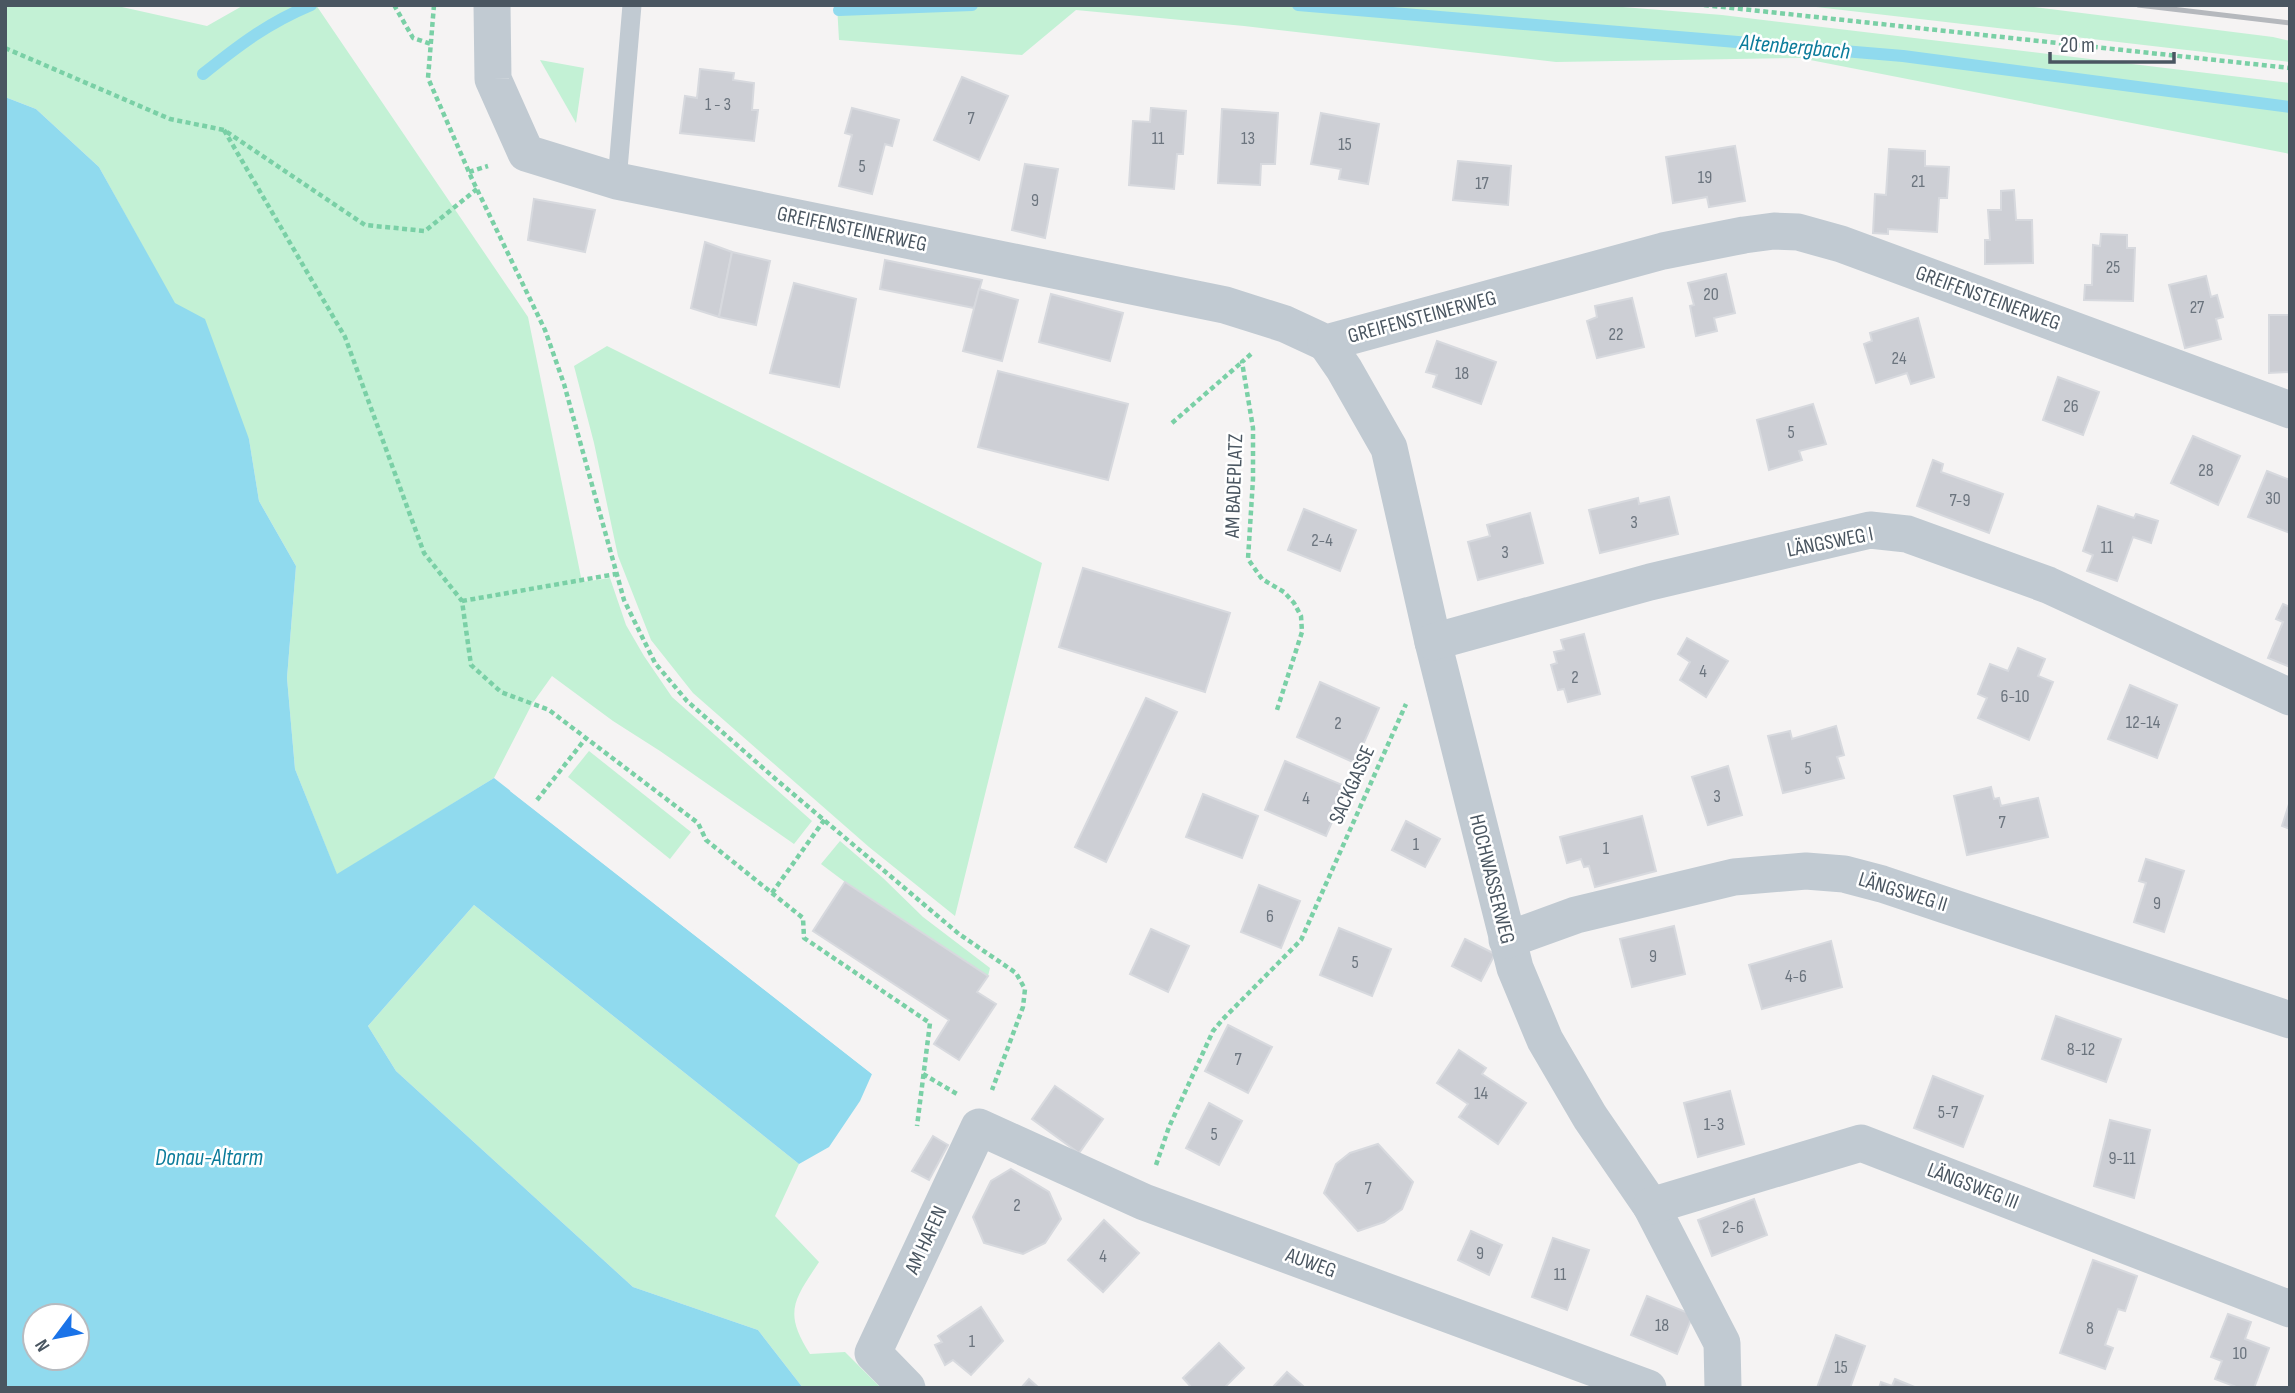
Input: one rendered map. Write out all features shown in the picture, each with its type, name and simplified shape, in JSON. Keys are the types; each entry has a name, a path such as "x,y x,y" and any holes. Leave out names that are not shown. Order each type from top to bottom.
{"street":[{"name":"GREIFENSTEINERWEG","path":"492,5 494,79 526,153 617,181 1225,305 1285,324 1326,343 1663,251 1744,235 1774,231 1798,232 1841,244 2290,410"},
{"name":"HOCHWASSERWEG","path":"1326,343 1389,448 1433,642 1515,968 1545,1040 1590,1117 1651,1206 1722,1343 1723,1388"},
{"name":"LÄNGSWEG I","path":"1433,642 1650,582 1870,530 1907,534 2048,585 2290,697"},
{"name":"LÄNGSWEG II","path":"1507,940 1576,915 1734,877 1806,871 1844,874 1882,884 2290,1020"},
{"name":"AUWEG","path":"982,1119 1144,1202 1648,1388"},
{"name":"AM HAFEN","path":"907,1388 873,1353 982,1119"},
{"name":"LÄNGSWEG III","path":"1651,1206 1861,1143 2290,1309"}],"lane":[{"path":"617,181 632,5"}],"path":[{"path":"394,5 413,38 431,44"},
{"path":"434,5 428,78 477,189 545,330 564,384 624,600 655,663 679,692 779,782 959,934 1016,973 1025,989 1023,1007 982,1119 923,1074"},
{"path":"1704,5 2290,68"},
{"path":"5,48 170,119 224,130 365,225 425,232 477,189"},
{"path":"224,130 345,337 425,553 462,601 471,665 501,692 549,710 698,823 706,840 803,918 804,937 930,1023 917,1126"},
{"path":"1172,423 1285,324"},
{"name":"AM BADEPLATZ","path":"1242,362 1253,428 1248,559 1262,579 1284,593 1301,616 1302,632 1276,713"},
{"path":"462,601 617,574"},
{"name":"SACKGASSE","path":"1144,1202 1169,1127 1213,1031 1301,940 1433,642"},
{"path":"537,800 586,738"},
{"path":"772,893 825,819"}],"green space":[{"path":"5,5 113,5 207,26 244,5 316,5 528,317 582,582 610,578 626,625 672,697 812,821 794,844 613,721 552,676 532,704 494,778 337,875 295,769 287,678 296,566 259,501 249,439 99,167 36,109 5,97"},
{"path":"837,5 1598,5 1722,15 2290,83 2290,154 1800,58 1556,62 1244,26 1076,10 1022,55 839,40"},
{"path":"1799,5 2019,5 2273,37 2290,41 2290,62"},
{"path":"540,60 584,68 576,123"},
{"path":"607,346 1042,563 955,916 869,847 693,693 651,640 618,556 594,443 574,366"},
{"path":"589,751 691,832 670,859 568,777"},
{"path":"840,841 923,917 990,968 988,976 821,864"},
{"path":"474,905 799,1164 775,1216 819,1262 798,1297 794,1316 796,1327 810,1354 845,1352 881,1388 803,1388 758,1330 633,1287 396,1071 368,1026"}],"water":[{"name":"Donau-Altarm","path":"5,97 36,109 99,167 175,303 205,319 249,439 259,501 296,566 287,678 295,769 337,874 494,778 872,1074 860,1101 829,1147 799,1164 474,905 368,1026 396,1071 633,1287 758,1330 803,1388 5,1388"}],"pier":[{"path":"512,788 875,1071 872,1074 510,791"}],"building":[{"path":"700,69 734,73 733,80 754,83 752,110 758,110 754,141 680,133 685,96 697,98"},
{"path":"962,77 1008,96 979,160 934,140"},
{"path":"852,108 899,120 892,146 885,144 872,194 839,186 852,135 845,133"},
{"path":"1151,108 1186,111 1183,154 1177,154 1174,189 1129,185 1133,121 1150,122"},
{"path":"1222,109 1278,113 1275,164 1261,164 1260,185 1218,183"},
{"path":"1321,113 1379,124 1368,184 1339,179 1341,169 1311,164"},
{"path":"1735,146 1745,201 1709,207 1707,197 1673,203 1666,157"},
{"path":"1889,149 1925,151 1925,166 1949,167 1947,198 1939,198 1937,232 1888,229 1888,234 1873,233 1875,194 1886,195"},
{"path":"1458,161 1511,166 1508,205 1453,200"},
{"path":"1025,164 1058,169 1045,238 1012,230"},
{"path":"2014,190 2016,220 2032,220 2033,263 1985,264 1985,240 1990,240 1988,210 2001,210 2001,191"},
{"path":"534,199 595,210 585,252 528,240"},
{"path":"2101,234 2127,235 2127,248 2135,248 2133,301 2084,300 2085,285 2092,285 2093,245 2100,246"},
{"path":"705,242 732,252 719,317 691,308"},
{"path":"732,252 770,261 756,325 719,317"},
{"path":"885,260 982,280 974,308 880,289"},
{"path":"1726,274 1735,313 1714,318 1717,331 1696,336 1690,306 1694,305 1688,283"},
{"path":"2206,276 2211,297 2217,295 2223,317 2216,319 2221,339 2185,348 2169,285"},
{"path":"794,283 856,299 839,387 770,373"},
{"path":"979,289 1018,300 1002,361 963,351"},
{"path":"1051,294 1123,313 1110,361 1039,342"},
{"path":"1632,298 1644,347 1597,358 1587,321 1597,317 1595,306"},
{"path":"2269,315 2290,315 2290,372 2269,373"},
{"path":"1918,318 1934,377 1911,384 1907,373 1876,383 1864,344 1872,341 1870,333"},
{"path":"1437,341 1496,362 1481,404 1433,387 1437,375 1426,372"},
{"path":"998,371 1128,404 1108,480 978,447"},
{"path":"2058,377 2099,392 2083,435 2043,420"},
{"path":"1813,404 1826,444 1799,451 1802,460 1769,470 1757,420"},
{"path":"2193,436 2240,456 2218,505 2171,483"},
{"path":"1933,460 1943,464 1941,472 2003,494 1989,533 1917,506"},
{"path":"2267,471 2290,480 2290,533 2248,517"},
{"path":"1669,497 1678,534 1600,553 1589,510 1638,498 1639,504"},
{"path":"2098,506 2134,518 2136,514 2158,521 2151,543 2133,537 2117,581 2087,571 2093,555 2083,551"},
{"path":"1304,509 1356,530 1340,571 1288,550"},
{"path":"1530,513 1543,563 1478,580 1468,542 1490,536 1487,525"},
{"path":"1083,568 1230,613 1205,692 1059,647"},
{"path":"2283,604 2290,607 2290,667 2268,658 2283,622 2276,619"},
{"path":"1584,634 1600,694 1568,702 1564,689 1558,690 1551,665 1557,663 1554,652 1564,650 1561,640"},
{"path":"1687,638 1728,661 1706,697 1680,680 1690,662 1678,654"},
{"path":"2018,648 2045,659 2038,676 2053,682 2029,740 1978,718 1987,698 1978,694 1990,664 2008,671"},
{"path":"1320,682 1379,708 1355,763 1297,737"},
{"path":"2130,685 2177,705 2157,758 2108,739"},
{"path":"1146,698 1177,712 1106,862 1075,847"},
{"path":"1836,726 1844,755 1837,757 1844,778 1783,793 1768,736 1790,731 1792,739"},
{"path":"1285,761 1347,787 1326,836 1265,810"},
{"path":"1728,766 1742,815 1708,825 1692,777"},
{"path":"1991,787 1994,799 1999,798 2001,806 2038,798 2048,837 1967,855 1954,796"},
{"path":"1203,794 1258,816 1242,858 1186,837"},
{"path":"2290,801 2290,829 2282,826"},
{"path":"1642,816 1656,871 1595,887 1589,866 1584,867 1581,859 1567,863 1560,837"},
{"path":"1406,821 1440,839 1425,867 1392,850"},
{"path":"2146,859 2184,871 2164,932 2134,922 2146,883 2139,881"},
{"path":"845,882 988,976 977,992 996,1004 959,1060 934,1044 949,1020 813,931"},
{"path":"1259,885 1300,901 1281,948 1241,932"},
{"path":"1674,926 1685,974 1632,987 1620,939"},
{"path":"1339,928 1391,949 1372,996 1320,975"},
{"path":"1151,929 1189,946 1168,992 1130,974"},
{"path":"1465,939 1495,954 1481,981 1452,966"},
{"path":"1831,941 1842,987 1762,1009 1749,965"},
{"path":"2056,1016 2121,1039 2106,1082 2042,1059"},
{"path":"1228,1025 1272,1047 1248,1093 1205,1071"},
{"path":"1459,1050 1486,1068 1482,1074 1526,1103 1498,1144 1459,1117 1468,1104 1437,1083"},
{"path":"1933,1076 1983,1096 1963,1147 1914,1128"},
{"path":"1055,1086 1103,1119 1079,1153 1032,1119"},
{"path":"1730,1091 1744,1144 1698,1157 1684,1103"},
{"path":"1209,1103 1242,1121 1219,1165 1186,1148"},
{"path":"2110,1120 2150,1130 2134,1198 2094,1186"},
{"path":"933,1136 948,1145 929,1180 912,1171"},
{"path":"1378,1144 1413,1182 1402,1209 1384,1222 1358,1231 1324,1193 1336,1164 1350,1153"},
{"path":"1011,1169 1049,1192 1061,1219 1045,1243 1023,1254 984,1243 973,1217 991,1181"},
{"path":"1754,1199 1767,1235 1712,1256 1698,1220"},
{"path":"1104,1220 1139,1253 1103,1292 1068,1260"},
{"path":"1471,1231 1502,1245 1489,1275 1458,1260"},
{"path":"1553,1238 1589,1250 1567,1310 1532,1297"},
{"path":"2093,1260 2137,1276 2125,1311 2118,1309 2105,1345 2113,1348 2105,1369 2060,1353"},
{"path":"1647,1296 1693,1315 1677,1354 1631,1335"},
{"path":"981,1307 1003,1341 971,1375 953,1360 945,1365 935,1345 942,1342 938,1336"},
{"path":"2228,1314 2251,1322 2245,1339 2269,1348 2254,1388 2239,1388 2215,1379 2222,1361 2211,1357"},
{"path":"1836,1335 1865,1346 1850,1388 1817,1388"},
{"path":"1219,1343 1244,1368 1224,1388 1192,1388 1183,1378"},
{"path":"1287,1372 1302,1388 1272,1388"},
{"path":"1029,1379 1039,1388 1021,1388"},
{"path":"1895,1379 1917,1388 1879,1388 1881,1382 1892,1386"}],"waterway":[{"name":"Altenbergbach","path":"203,74 254,35 311,5"},
{"name":"Altenbergbach","path":"839,10 972,5"},
{"name":"Altenbergbach","path":"1298,5 1903,56 2290,107"}],"railway":[{"path":"2138,5 2290,23"}]}
